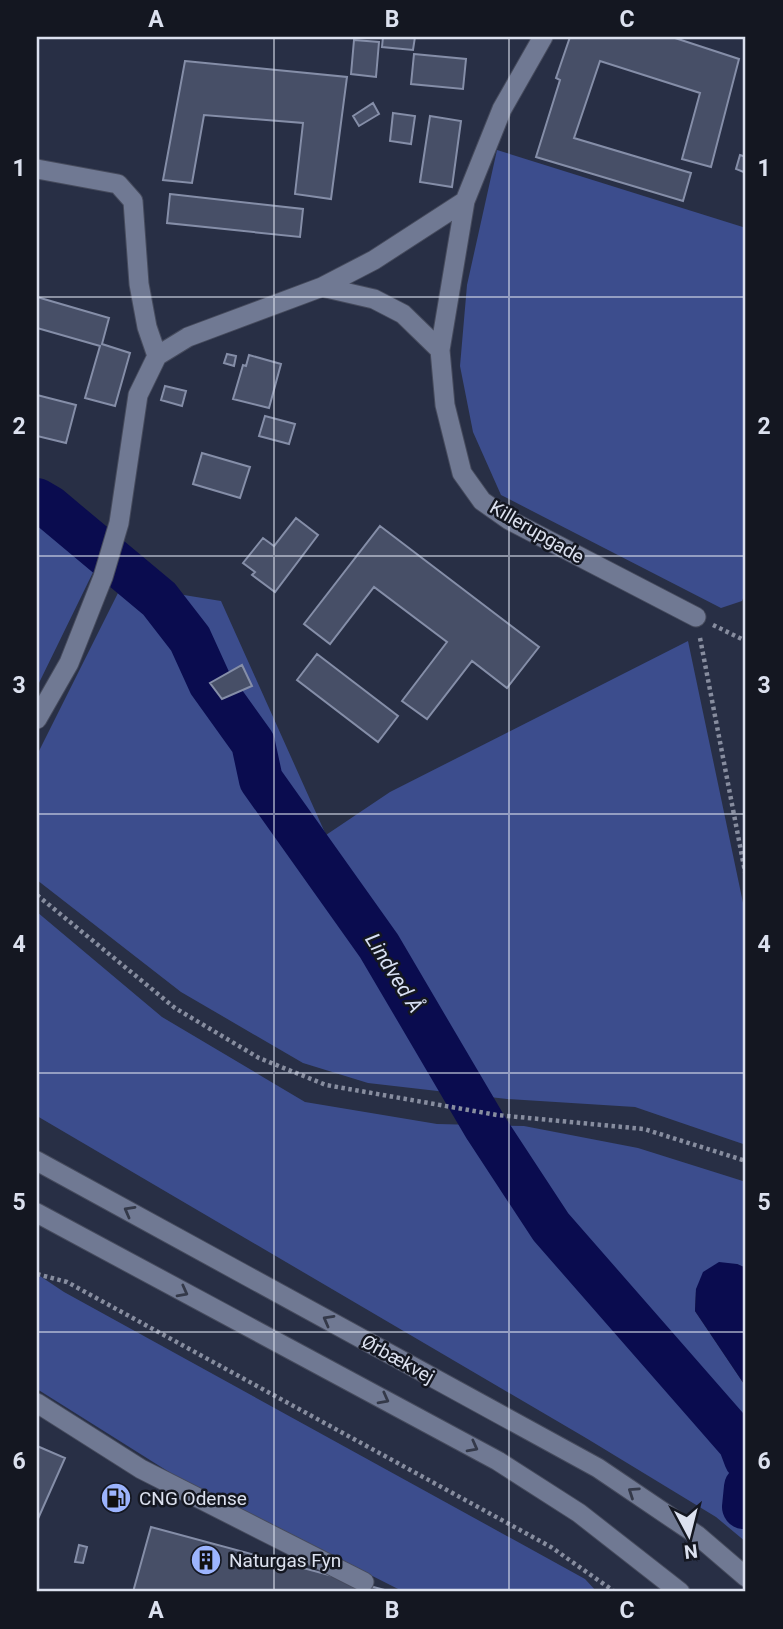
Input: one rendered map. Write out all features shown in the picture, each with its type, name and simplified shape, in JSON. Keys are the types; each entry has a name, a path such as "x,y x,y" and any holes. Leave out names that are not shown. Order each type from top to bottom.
{"street":[{"name":"Killerupgade","path":"543,37 502,109 465,201 440,350 445,405 462,472 482,501 509,520 696,617"},
{"path":"37,169 118,184 133,201 139,284 147,327 157,356"},
{"path":"37,719 69,663 103,577 119,523 138,395 157,356 188,337 322,287 374,260 465,201"},
{"path":"322,287 374,299 403,314 440,350"},
{"name":"Ørbækvej","path":"37,1161 598,1468 697,1535 746,1577"},
{"path":"37,1213 498,1461 579,1513 680,1592"},
{"path":"37,1403 141,1469 364,1582"}],"path":[{"path":"696,617 746,641"},
{"path":"696,617 746,877"},
{"path":"37,895 175,1008 259,1058 326,1085 497,1115 644,1129 746,1161"},
{"path":"37,1274 67,1282 551,1546 615,1592"}],"shaded area":[{"path":"497,150 746,228 746,591 742,601 721,608 501,495 473,432 460,366 467,285"},
{"path":"37,510 101,556 37,687"},
{"path":"122,585 221,601 326,835 390,792 688,641 746,917 746,1145 635,1107 507,1099 368,1083 303,1063 181,992 37,880 37,755"},
{"path":"37,912 162,1017 305,1102 437,1124 524,1126 638,1148 746,1182 746,1268 737,1264 696,1289 695,1311 746,1387 746,1542 716,1517 586,1438 37,1116"},
{"path":"719,1262 746,1268 746,1387 695,1311 696,1289 703,1272"},
{"path":"37,1274 64,1292 585,1579 597,1592 404,1592 177,1477 37,1389"}],"building":[{"path":"383,37 415,37 413,50 382,47"},
{"path":"570,37 672,37 739,59 711,167 682,159 700,93 600,61 574,138 691,173 683,201 536,157 560,80 556,78"},
{"path":"354,40 379,42 376,77 351,74"},
{"path":"414,54 466,59 463,89 411,84"},
{"path":"185,61 347,77 331,199 295,194 303,123 204,115 192,183 163,180"},
{"path":"373,103 379,114 359,126 353,116"},
{"path":"393,113 415,116 411,144 390,141"},
{"path":"430,116 461,121 452,187 420,182"},
{"path":"740,155 746,157 746,173 736,169"},
{"path":"170,194 303,209 300,237 167,223"},
{"path":"37,297 109,318 102,344 130,353 115,406 85,398 100,346 37,328"},
{"path":"227,354 236,356 234,366 224,363"},
{"path":"249,355 281,364 269,408 233,399 243,365 246,366"},
{"path":"165,386 186,391 182,406 161,400"},
{"path":"37,395 76,405 66,443 37,436"},
{"path":"265,416 295,424 289,444 259,436"},
{"path":"202,453 250,467 240,498 193,484"},
{"path":"296,518 318,535 275,592 252,575 255,572 243,563 263,538 274,546"},
{"path":"380,526 539,647 507,688 472,661 427,719 402,701 447,642 374,587 330,644 304,624"},
{"path":"317,654 398,716 378,742 297,680"},
{"path":"242,665 252,686 222,699 210,683"},
{"path":"37,1446 65,1458 37,1521"},
{"name":"Naturgas Fyn","path":"151,1527 392,1592 133,1592"},
{"path":"79,1545 87,1547 83,1563 75,1562"}],"waterway":[{"name":"Lindved Å","path":"37,500 49,507 159,599 190,639 210,683 253,743 261,780 379,946 486,1128 551,1227 740,1443 746,1459"},
{"name":"Lindved Å","path":"744,1507 746,1487"}],"place":[{"name":"CNG Odense","path":"116,1498"},
{"name":"Naturgas Fyn","path":"206,1560"}]}
